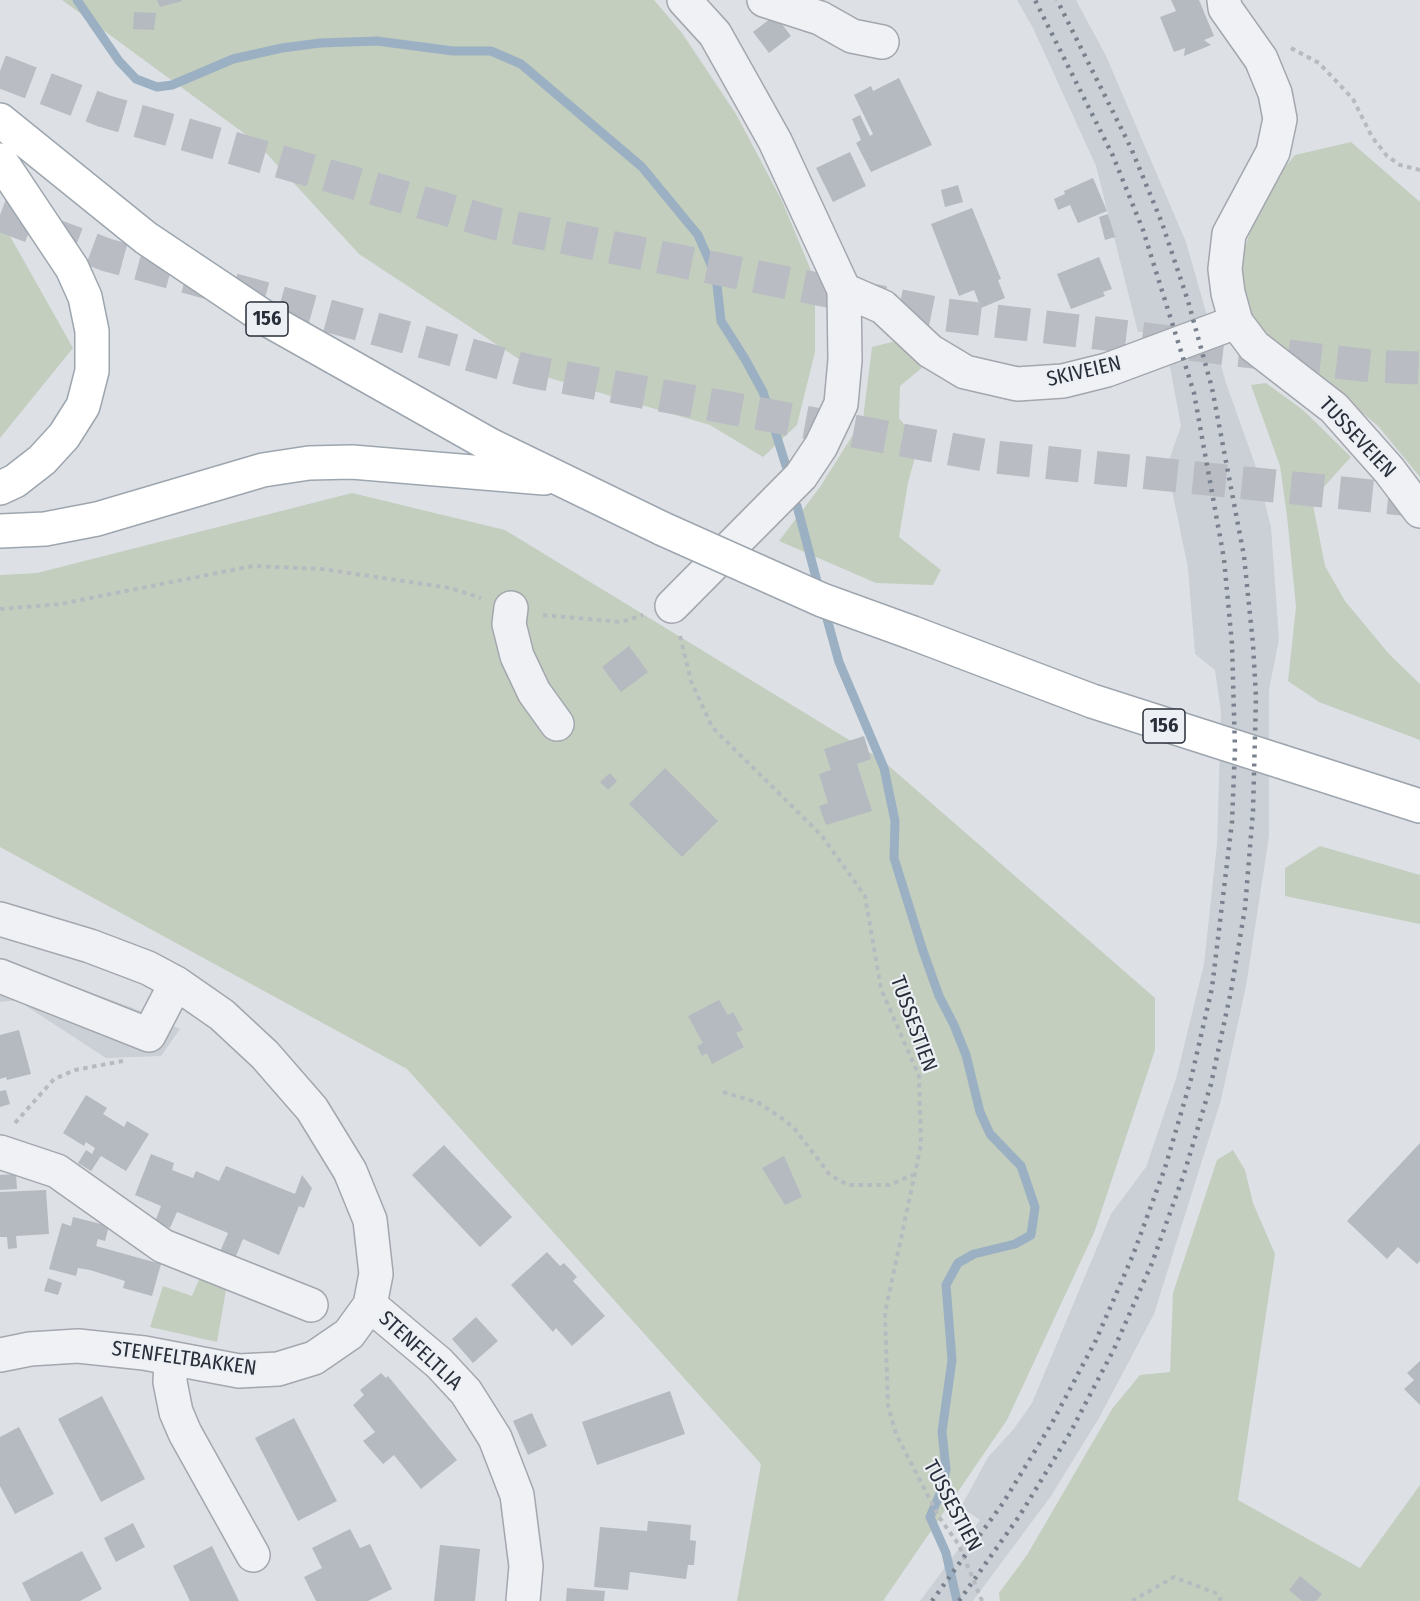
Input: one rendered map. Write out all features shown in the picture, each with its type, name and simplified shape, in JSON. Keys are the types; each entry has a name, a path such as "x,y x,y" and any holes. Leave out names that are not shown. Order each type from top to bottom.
{"main road":[{"name":"156","path":"0,120 146,238 260,315 435,415 663,530 822,600 1104,705 1420,806"},
{"path":"0,160 72,268 85,297 92,331 92,371 82,406 64,436 42,460 15,481 0,488"},
{"name":"156","path":"0,531 45,529 97,519 263,471 309,463 363,463 560,479"}],"street":[{"path":"672,606 785,495 821,446 841,404 845,360 844,290 775,141 715,34 684,0"},
{"path":"764,0 820,18 868,42 882,42"},
{"path":"1224,0 1225,8 1261,59 1275,93 1280,119 1274,152 1229,234 1225,269 1228,293 1236,322"},
{"name":"SKIVEIEN","path":"844,290 883,307 930,351 965,372 1017,384 1063,381 1107,370 1236,322"},
{"name":"TUSSEVEIEN","path":"1236,322 1254,346 1334,408 1389,470 1420,511"},
{"path":"511,608 509,624 517,656 534,692 556,724"},
{"name":"STENFELTBAKKEN","path":"0,919 122,957 176,983 222,1015 289,1081 332,1139 362,1196 370,1220 376,1257 375,1289 370,1305 349,1334 338,1343 297,1365 259,1372 239,1371 78,1346 30,1348 0,1355"},
{"path":"0,976 149,1035 176,983"},
{"path":"6,1140 57,1171 163,1246 311,1305"},
{"name":"STENFELTLIA","path":"370,1305 439,1363 466,1392 495,1438 517,1495 526,1566 523,1601"},
{"path":"171,1359 172,1397 181,1422 252,1555"}],"path":[{"path":"1284,45 1319,63 1353,99 1372,138 1387,156 1400,165 1420,170"},
{"path":"0,609 60,604 253,566 322,569 450,588 511,608 554,618 621,622 672,606"},
{"name":"TUSSESTIEN","path":"672,606 691,681 712,727 822,836 865,896 881,989 919,1076 921,1145 885,1313 888,1406 896,1434 939,1517 958,1545 982,1601"},
{"path":"6,1140 54,1079 75,1070 137,1058 147,1051 149,1035"},
{"path":"723,1092 759,1103 783,1119 794,1128 830,1175 848,1185 889,1185 914,1174"},
{"path":"1132,1601 1174,1577 1218,1594 1221,1601"}],"shaded area":[{"path":"1017,0 1076,0 1106,56 1186,242 1226,383 1256,467 1271,527 1279,639 1269,690 1269,836 1246,986 1221,1100 1154,1314 1099,1418 1051,1496 973,1601 920,1601 980,1520 961,1507 988,1457 1013,1430 1032,1403 1111,1214 1146,1167 1176,1079 1204,964 1217,844 1221,712 1215,670 1195,654 1188,568 1167,466 1181,426 1170,367 1158,332 1138,332 1096,166 1033,28"},
{"path":"0,959 133,1008 180,1029 161,1056 106,1058 17,1000 0,1002"}],"green space":[{"path":"62,0 654,0 682,33 736,114 782,201 815,280 815,352 797,425 763,457 710,425 546,377 359,254 256,142"},
{"path":"1351,142 1420,202 1420,477 1378,426 1313,371 1267,340 1239,299 1244,250 1264,192 1295,155"},
{"path":"0,223 6,229 73,348 0,438"},
{"path":"900,340 924,366 900,386 899,418 919,442 908,483 899,537 941,570 933,585 876,583 779,541 820,487 863,419 872,347"},
{"path":"1266,383 1303,410 1351,457 1312,500 1325,566 1345,601 1389,654 1420,684 1420,740 1319,702 1288,681 1296,607 1287,516 1280,466 1251,385"},
{"path":"352,493 505,530 882,760 1155,998 1155,1050 1094,1233 1007,1420 883,1601 737,1601 761,1464 407,1069 0,847 0,575 37,573"},
{"path":"1320,846 1420,875 1420,924 1285,896 1285,868"},
{"path":"1233,1150 1245,1170 1253,1203 1275,1254 1238,1500 1360,1568 1420,1485 1420,1601 1000,1601 999,1593 1027,1555 1112,1409 1140,1375 1170,1372 1173,1293 1217,1160"},
{"path":"206,1263 229,1273 217,1342 150,1327 163,1286 192,1296"}],"building":[{"path":"157,0 182,0 182,1 160,7"},
{"path":"1171,0 1199,0 1214,36 1204,40 1211,45 1184,56 1185,48 1174,52 1160,17 1176,11"},
{"path":"134,12 156,13 154,30 133,29"},
{"path":"775,15 791,36 769,53 753,32"},
{"path":"899,78 932,145 871,172 856,143 861,140 852,119 860,115 870,136 873,134 854,95 871,86 873,91"},
{"path":"850,152 866,186 833,202 816,168"},
{"path":"1093,178 1107,211 1078,223 1070,205 1058,210 1054,199 1065,194 1064,191"},
{"path":"958,185 963,202 945,207 941,190"},
{"path":"972,208 1001,279 998,280 1005,298 981,308 974,290 959,296 931,224"},
{"path":"1108,214 1115,237 1105,240 1099,217"},
{"path":"1099,257 1112,289 1103,292 1105,296 1071,309 1057,274"},
{"path":"629,646 648,672 621,692 602,667"},
{"path":"864,736 871,759 857,764 872,811 826,825 819,806 828,803 819,774 831,770 824,749"},
{"path":"665,768 718,821 682,857 629,804"},
{"path":"610,773 617,781 608,790 600,782"},
{"path":"719,1000 728,1015 733,1012 743,1030 736,1033 744,1047 712,1064 707,1053 702,1056 697,1046 703,1043 688,1016"},
{"path":"19,1030 31,1074 7,1080 6,1077 0,1079 0,1035"},
{"path":"6,1090 10,1104 0,1107 0,1091"},
{"path":"86,1095 107,1108 103,1114 124,1127 127,1121 149,1134 126,1171 101,1156 91,1171 78,1163 86,1150 92,1154 95,1148 86,1142 84,1146 63,1133"},
{"path":"1420,1143 1420,1261 1417,1264 1398,1247 1387,1259 1347,1221"},
{"path":"444,1145 512,1217 480,1247 412,1175"},
{"path":"151,1154 174,1163 172,1170 193,1178 196,1171 219,1181 226,1166 295,1194 302,1175 312,1188 304,1208 299,1206 279,1255 243,1239 234,1261 219,1254 228,1233 177,1212 170,1228 155,1222 161,1206 135,1195"},
{"path":"784,1156 802,1197 785,1205 762,1168"},
{"path":"16,1174 17,1189 0,1190 0,1175"},
{"path":"46,1190 49,1234 16,1236 17,1248 8,1249 7,1237 0,1237 0,1192"},
{"path":"73,1217 109,1226 105,1241 98,1239 96,1246 161,1264 152,1296 123,1288 125,1281 90,1270 78,1268 76,1276 49,1269 62,1223 71,1226"},
{"path":"547,1252 560,1266 564,1263 577,1277 573,1281 605,1316 572,1346 556,1328 553,1332 511,1285"},
{"path":"48,1278 62,1283 58,1295 44,1291"},
{"path":"476,1317 498,1341 473,1363 452,1339"},
{"path":"1420,1361 1420,1405 1404,1389 1414,1380 1407,1373"},
{"path":"381,1373 386,1378 388,1376 457,1460 421,1489 394,1455 383,1464 363,1441 375,1432 353,1405 364,1395 360,1390"},
{"path":"670,1391 685,1434 597,1465 582,1422"},
{"path":"102,1396 145,1479 101,1502 58,1419"},
{"path":"532,1413 547,1446 528,1455 513,1421"},
{"path":"294,1418 337,1501 298,1521 255,1438"},
{"path":"19,1427 54,1494 15,1514 0,1486 0,1437"},
{"path":"648,1521 691,1525 690,1540 696,1541 694,1565 688,1565 686,1579 630,1572 628,1590 594,1587 600,1527 647,1531"},
{"path":"133,1523 145,1547 116,1562 104,1538"},
{"path":"350,1529 360,1548 370,1544 392,1589 368,1601 316,1601 304,1577 322,1568 312,1548"},
{"path":"440,1545 480,1549 475,1601 434,1601"},
{"path":"212,1546 239,1601 190,1601 173,1566"},
{"path":"82,1551 102,1589 80,1601 31,1601 22,1583"},
{"path":"1300,1576 1322,1594 1316,1601 1302,1601 1289,1590"},
{"path":"567,1588 605,1591 604,1601 566,1601"}],"waterway":[{"path":"77,0 119,61 136,79 157,87 172,85 233,59 282,48 320,43 377,41 453,51 491,51 521,64 642,167 698,235 716,276 721,321 763,392 786,466"},
{"path":"797,506 819,589"},
{"path":"824,608 839,662 884,768 895,821 894,858 923,951 939,996 966,1055 980,1112 990,1134 1021,1166 1035,1207 1031,1235 1015,1244 974,1254 958,1263 946,1285 952,1360 942,1432 946,1469 942,1489 930,1517 946,1553 957,1601"}],"tunnel":[{"path":"0,71 104,111 497,224 946,315 1370,366 1420,368"},
{"path":"0,215 107,255 529,371 994,457 1420,501"}],"railway":[{"path":"932,1601 1003,1503 1052,1423 1096,1340 1133,1255 1165,1168 1191,1079 1212,988 1232,822 1235,749 1232,644 1224,559 1194,393 1143,230 1113,156 1035,0"},
{"path":"959,1601 1020,1515 1070,1433 1114,1349 1152,1263 1184,1174 1211,1084 1231,991 1245,908 1253,811 1256,697 1253,644 1244,556 1212,388 1188,301 1162,223 1131,148 1057,0"}]}
